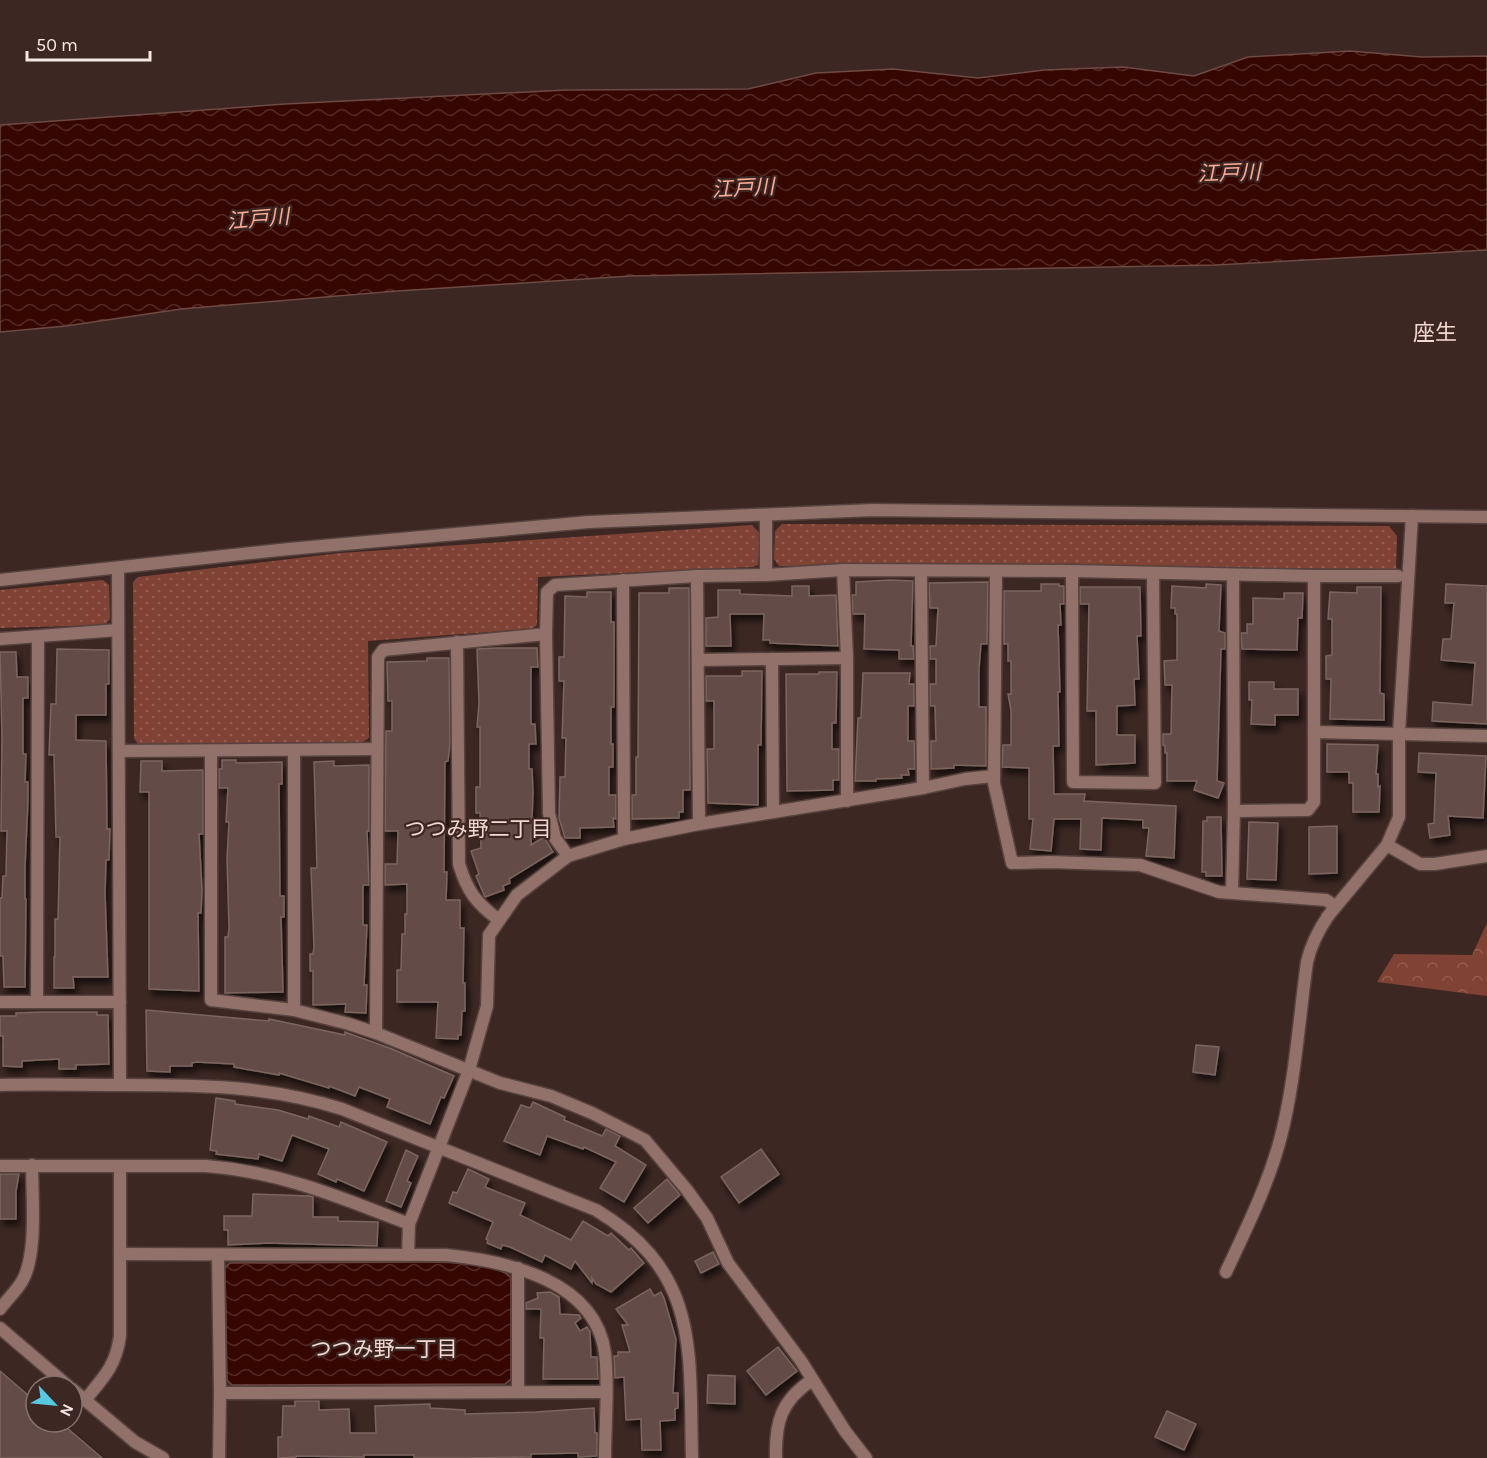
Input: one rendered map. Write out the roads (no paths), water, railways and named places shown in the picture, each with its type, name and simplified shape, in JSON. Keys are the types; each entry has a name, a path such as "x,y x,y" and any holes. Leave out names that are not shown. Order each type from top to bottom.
{"street":[{"path":"0,580 289,549 589,522 873,510 1487,517"},
{"path":"766,515 766,575"},
{"path":"1226,1272 1264,1186 1280,1140 1310,947 1332,911 1387,845 1399,817 1399,733 1412,516"},
{"path":"118,568 120,1085"},
{"path":"843,570 847,658 847,801"},
{"path":"568,856 555,838 549,813 547,592 555,585 843,570 1398,576"},
{"path":"921,571 923,788"},
{"path":"996,571 994,789 1012,863 1140,865 1219,892 1326,900 1332,911"},
{"path":"1072,571 1073,782 1155,783 1153,573"},
{"path":"1232,893 1233,575"},
{"path":"697,576 699,824"},
{"path":"1234,811 1308,810 1314,802 1314,576"},
{"path":"622,580 624,839"},
{"path":"0,639 118,630"},
{"path":"376,1033 378,657 383,650 546,634"},
{"path":"37,1001 38,637"},
{"path":"457,642 459,864 466,885 484,908 499,920"},
{"path":"698,660 847,658"},
{"path":"772,659 773,812"},
{"path":"1314,732 1487,736"},
{"path":"119,751 377,749"},
{"path":"294,750 294,1010"},
{"path":"211,751 211,1000 294,1010 350,1024 500,1083 551,1096 592,1113 645,1140 707,1218 728,1263 801,1361 845,1431 866,1458"},
{"path":"408,1255 410,1224 470,1070 487,1006 489,934 517,895 568,856 624,839 699,824 994,776"},
{"path":"1387,845 1420,864 1487,856"},
{"path":"0,1002 120,1002"},
{"path":"0,1085 191,1085 268,1091 308,1098 441,1147 596,1210 629,1233 644,1247 675,1293 684,1328 690,1375 692,1458"},
{"path":"0,1309 22,1282 32,1252 32,1165"},
{"path":"0,1166 206,1166 254,1172 312,1186 410,1224"},
{"path":"120,1166 120,1336 118,1352 112,1366 85,1400 135,1442 163,1458"},
{"path":"120,1254 446,1255 474,1257 518,1268 548,1280 566,1290 582,1306 593,1321 605,1352 605,1458"},
{"path":"218,1254 219,1458"},
{"path":"518,1268 518,1392"},
{"path":"0,1328 54,1374"},
{"path":"776,1458 775,1438 779,1418 788,1401 812,1380"},
{"path":"220,1393 605,1392"}],"water":[{"name":"江戸川","path":"1350,51 1422,57 1487,56 1487,250 1216,265 631,276 397,291 181,309 66,326 0,332 0,125 285,104 566,90 748,89 816,73 893,69 978,78 1044,70 1123,67 1194,76 1248,57"},
{"path":"425,1262 483,1266 495,1269 511,1278 511,1379 505,1384 232,1385 227,1380 225,1268 230,1263"}],"district":[{"name":"座生","path":"1435,332"},
{"name":"つつみ野二丁目","path":"478,829"},
{"name":"つつみ野一丁目","path":"384,1349"}]}
